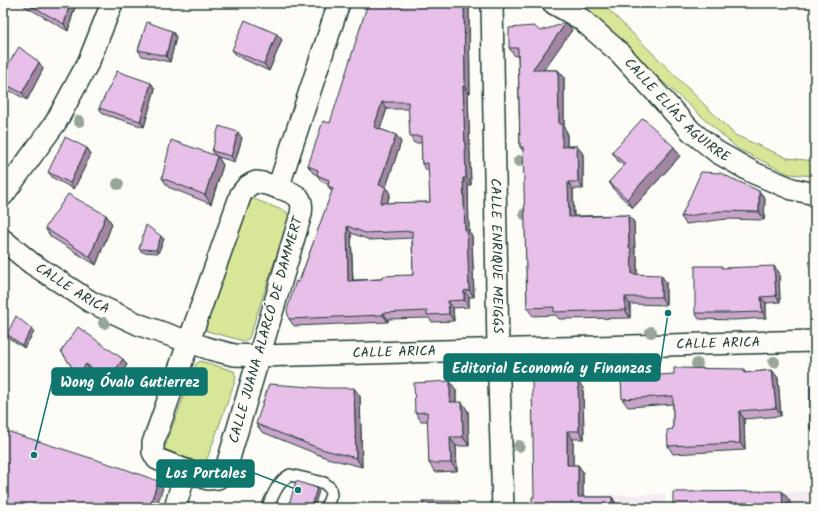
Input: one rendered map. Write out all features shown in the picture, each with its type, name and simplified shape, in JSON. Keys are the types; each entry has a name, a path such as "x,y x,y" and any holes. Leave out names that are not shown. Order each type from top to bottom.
{"street":[{"path":"3,195 56,122 89,61 112,3"},
{"path":"278,188 338,3"},
{"name":"CALLE ENRIQUE MEIGGS","path":"492,3 502,508"},
{"name":"CALLE ELÍAS AGUIRRE","path":"554,3 580,19 620,53 691,131 717,152 754,173 792,189 815,194"},
{"name":"CALLE JUANA ALARCÓ DE DAMMERT","path":"256,182 278,188 295,194 299,198 302,205 301,214 225,472 218,478 208,479 157,459 153,452 153,443 241,194 250,184 256,182"},
{"name":"CALLE ARICA","path":"3,240 31,263 91,302 140,325 210,350 234,355 259,356 815,341"},
{"path":"175,508 186,470"}],"lane":[{"path":"267,508 279,484 284,478 290,475 324,483 330,488 331,495 326,508"}],"shaded area":[{"path":"815,491 815,508 718,508 717,494"},
{"path":"665,494 666,508 585,508 585,496"}],"green space":[{"path":"575,3 602,3 735,135 787,158 815,161 815,176 789,174 738,149"},
{"path":"254,199 287,212 289,218 249,338 244,341 207,331 205,325 249,201"},
{"path":"200,361 234,371 236,378 205,465 164,449 196,364"}],"building":[{"path":"26,3 70,3 64,24"},
{"path":"368,3 464,3 465,86 463,86 466,178 463,178 465,230 467,230 469,290 464,291 464,300 448,301 449,314 427,315 427,311 383,313 383,315 289,319 287,310 296,281 299,282 333,188 328,186 329,180 317,175 318,170 308,166 323,121 330,123","holes":["382,102 408,102 410,136 421,136 422,164 428,163 430,202 380,203 386,187 379,185 396,135 374,127","347,226 365,233 412,231 413,275 382,276 382,279 348,281"]},
{"path":"245,20 277,34 264,64 232,50"},
{"path":"147,22 172,31 166,56 138,50"},
{"path":"566,23 532,70 558,70 559,124 562,124 562,147 577,146 578,182 568,182 569,217 628,215 629,248 631,248 632,274 661,275 661,297 625,297 625,310 554,312 554,307 527,308 523,147 520,147 518,48 509,48 509,28 534,26 540,31"},
{"path":"19,47 39,62 22,93 3,83 3,72"},
{"path":"117,71 151,83 140,121 99,108"},
{"path":"643,118 674,147 627,199 609,182 625,164 612,152"},
{"path":"219,126 238,132 231,156 212,151"},
{"path":"65,137 87,148 70,183 48,172"},
{"path":"171,140 217,156 205,195 162,178"},
{"path":"701,172 720,173 759,191 759,212 721,211 681,217"},
{"path":"68,194 106,215 90,257 45,228"},
{"path":"146,225 161,236 156,250 139,249"},
{"path":"695,266 722,266 722,268 774,266 776,296 761,297 762,312 695,313"},
{"path":"16,316 32,329 22,345 7,334"},
{"path":"78,327 123,359 108,380 86,364 78,376 61,351"},
{"path":"674,368 744,369 744,373 772,370 776,408 739,411 740,443 668,446 667,430 673,429 673,396 622,399 621,378 674,374"},
{"path":"578,380 579,431 567,431 567,465 578,465 578,497 612,497 612,508 532,508 532,497 534,497 532,381"},
{"path":"450,381 450,402 462,402 463,437 450,437 451,463 429,463 427,412 415,413 414,383"},
{"path":"269,384 325,388 354,388 356,458 321,449 256,424"},
{"path":"810,387 815,387 815,428 810,428"},
{"path":"3,430 158,481 149,508 3,508"},
{"path":"296,481 317,488 311,508 288,508"},
{"path":"782,491 783,508 673,508 673,492"},
{"path":"423,501 459,501 459,508 423,508"}],"place":[{"name":"Editorial Economía y Finanzas","path":"668,313"},
{"name":"Wong Óvalo Gutierrez","path":"34,455"},
{"name":"Los Portales","path":"298,490"}]}
